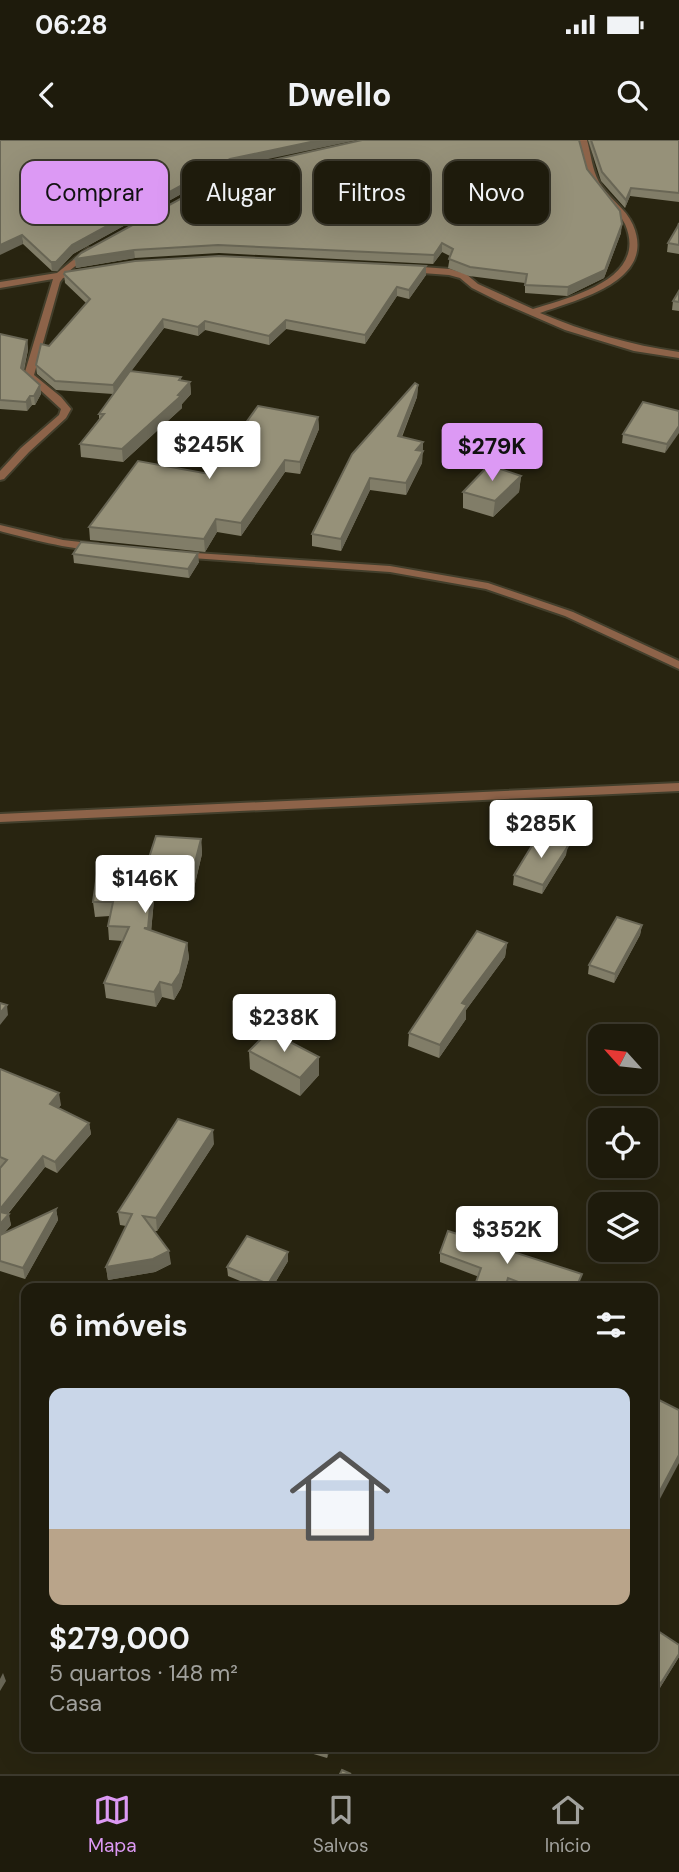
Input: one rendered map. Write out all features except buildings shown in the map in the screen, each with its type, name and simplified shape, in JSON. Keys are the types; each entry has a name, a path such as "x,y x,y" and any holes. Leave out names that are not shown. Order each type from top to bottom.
{"street":[{"path":"531,313 617,278 633,261 636,250 630,225 593,179 583,140"},
{"path":"0,477 24,450 63,416 66,409 61,400 34,382 29,375 33,352 43,328 48,298 58,275 77,258 97,247"},
{"path":"396,268 437,270 463,276 475,286 569,328 634,348 679,355"},
{"path":"0,285 96,270"},
{"path":"0,528 63,543 116,548"},
{"path":"168,554 390,569 488,586 569,614 679,665"},
{"path":"0,818 679,787"}]}
